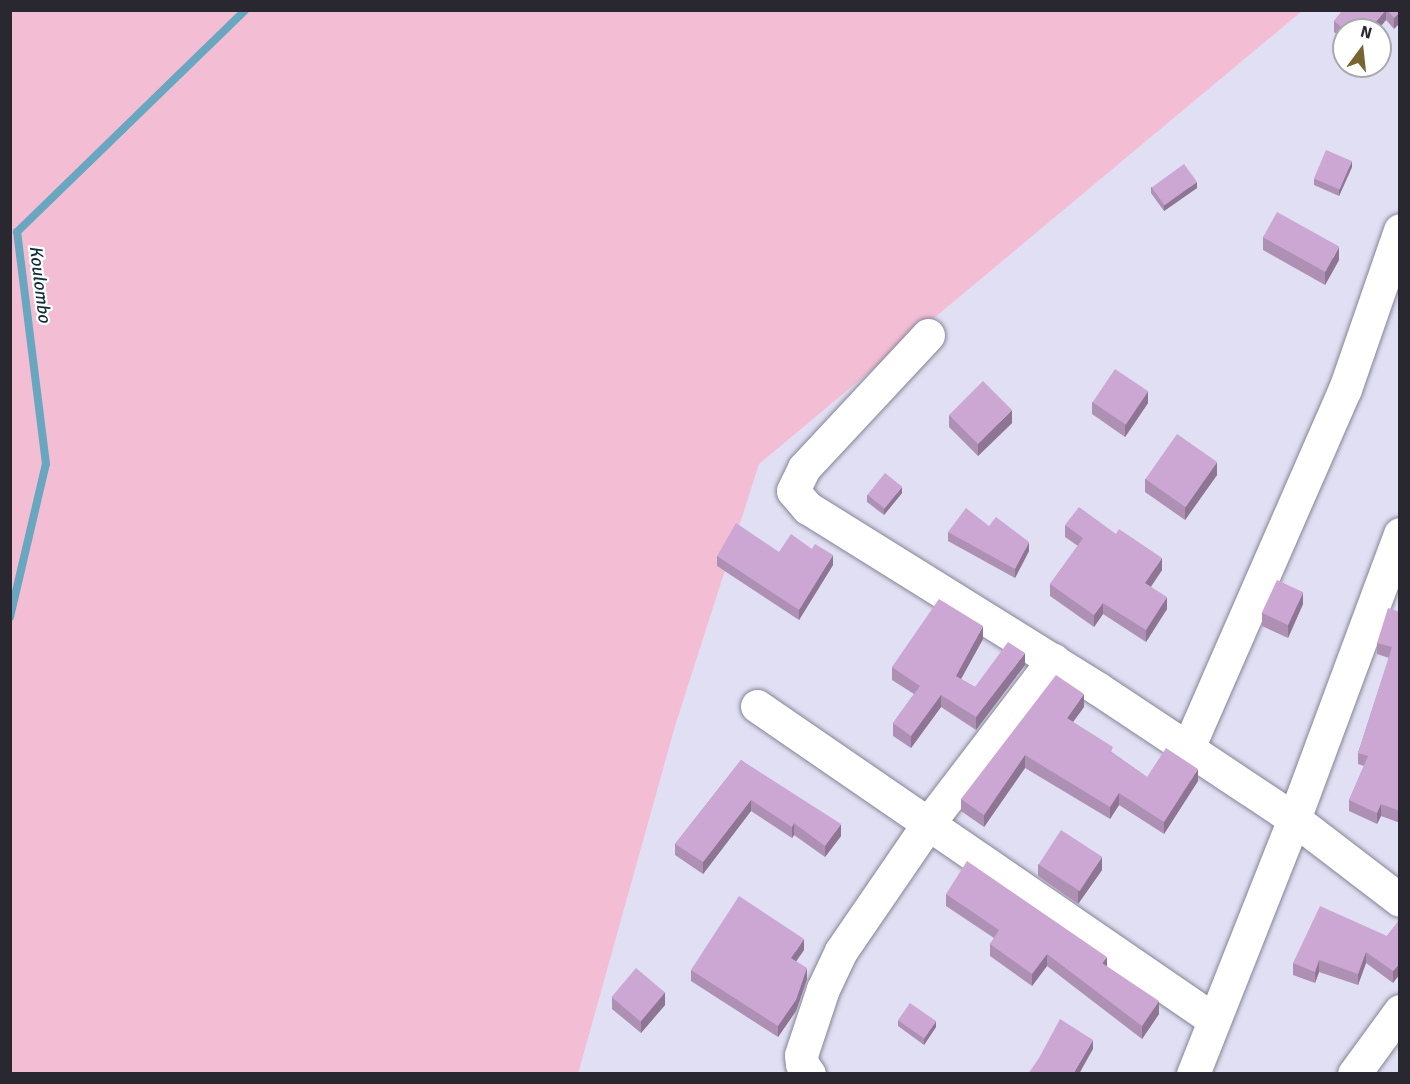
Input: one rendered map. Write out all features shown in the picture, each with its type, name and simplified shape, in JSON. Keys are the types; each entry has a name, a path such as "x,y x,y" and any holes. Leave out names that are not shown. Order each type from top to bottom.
{"street":[{"path":"1188,748 1345,389 1400,230"},
{"path":"928,334 804,468 793,491 808,508 1053,660 1294,819 1400,900"},
{"path":"1192,1074 1294,819 1400,534"},
{"path":"809,1074 802,1064 801,1055 823,989 841,951 930,821 1053,660"},
{"path":"758,706 930,821 1214,1020"},
{"path":"1354,1074 1400,1011"}],"shaded area":[{"path":"10,11 1302,11 759,464 675,726 578,1074 11,1073"}],"building":[{"path":"1343,10 1386,10 1379,18 1336,18"},
{"path":"1387,10 1400,10 1400,12 1394,18"},
{"path":"1326,150 1352,161 1340,189 1314,179"},
{"path":"1184,164 1197,182 1165,205 1152,188"},
{"path":"1277,212 1339,246 1325,272 1263,237"},
{"path":"1115,369 1148,391 1126,425 1093,402"},
{"path":"983,381 1012,410 978,444 949,415"},
{"path":"1177,434 1217,462 1186,507 1145,479"},
{"path":"885,473 902,487 884,509 867,495"},
{"path":"1079,507 1116,534 1119,529 1162,558 1145,583 1167,597 1146,630 1103,603 1094,615 1050,584 1083,538 1065,525"},
{"path":"966,508 989,526 996,517 1029,542 1015,569 948,532"},
{"path":"736,523 779,552 791,534 812,549 815,544 833,555 799,610 717,556"},
{"path":"1277,580 1303,592 1288,625 1262,613"},
{"path":"939,599 983,626 956,676 975,687 1008,642 1025,653 976,717 941,695 911,736 893,723 920,686 892,667"},
{"path":"1388,608 1400,612 1400,811 1381,804 1377,813 1349,800 1368,756 1358,753 1392,647 1377,643"},
{"path":"1056,675 1084,694 1067,718 1113,747 1111,752 1147,777 1166,748 1198,769 1164,822 1119,793 1110,807 1025,755 984,815 961,799"},
{"path":"741,760 841,824 825,846 794,823 792,827 751,800 703,862 675,844"},
{"path":"1061,830 1102,857 1080,891 1039,864"},
{"path":"967,861 1107,957 1102,963 1159,1001 1142,1026 1047,954 1032,974 990,944 999,930 946,894"},
{"path":"739,896 804,939 791,958 807,968 796,1000 778,1026 691,970"},
{"path":"1320,906 1387,936 1400,919 1400,963 1393,971 1366,952 1358,974 1319,960 1315,972 1293,963"},
{"path":"636,968 665,992 641,1022 612,997"},
{"path":"910,1003 936,1021 924,1039 898,1020"},
{"path":"1060,1019 1093,1040 1073,1074 1028,1074 1039,1058"}],"waterway":[{"name":"Koulombo","path":"10,617 46,464 17,232 245,10"}]}
